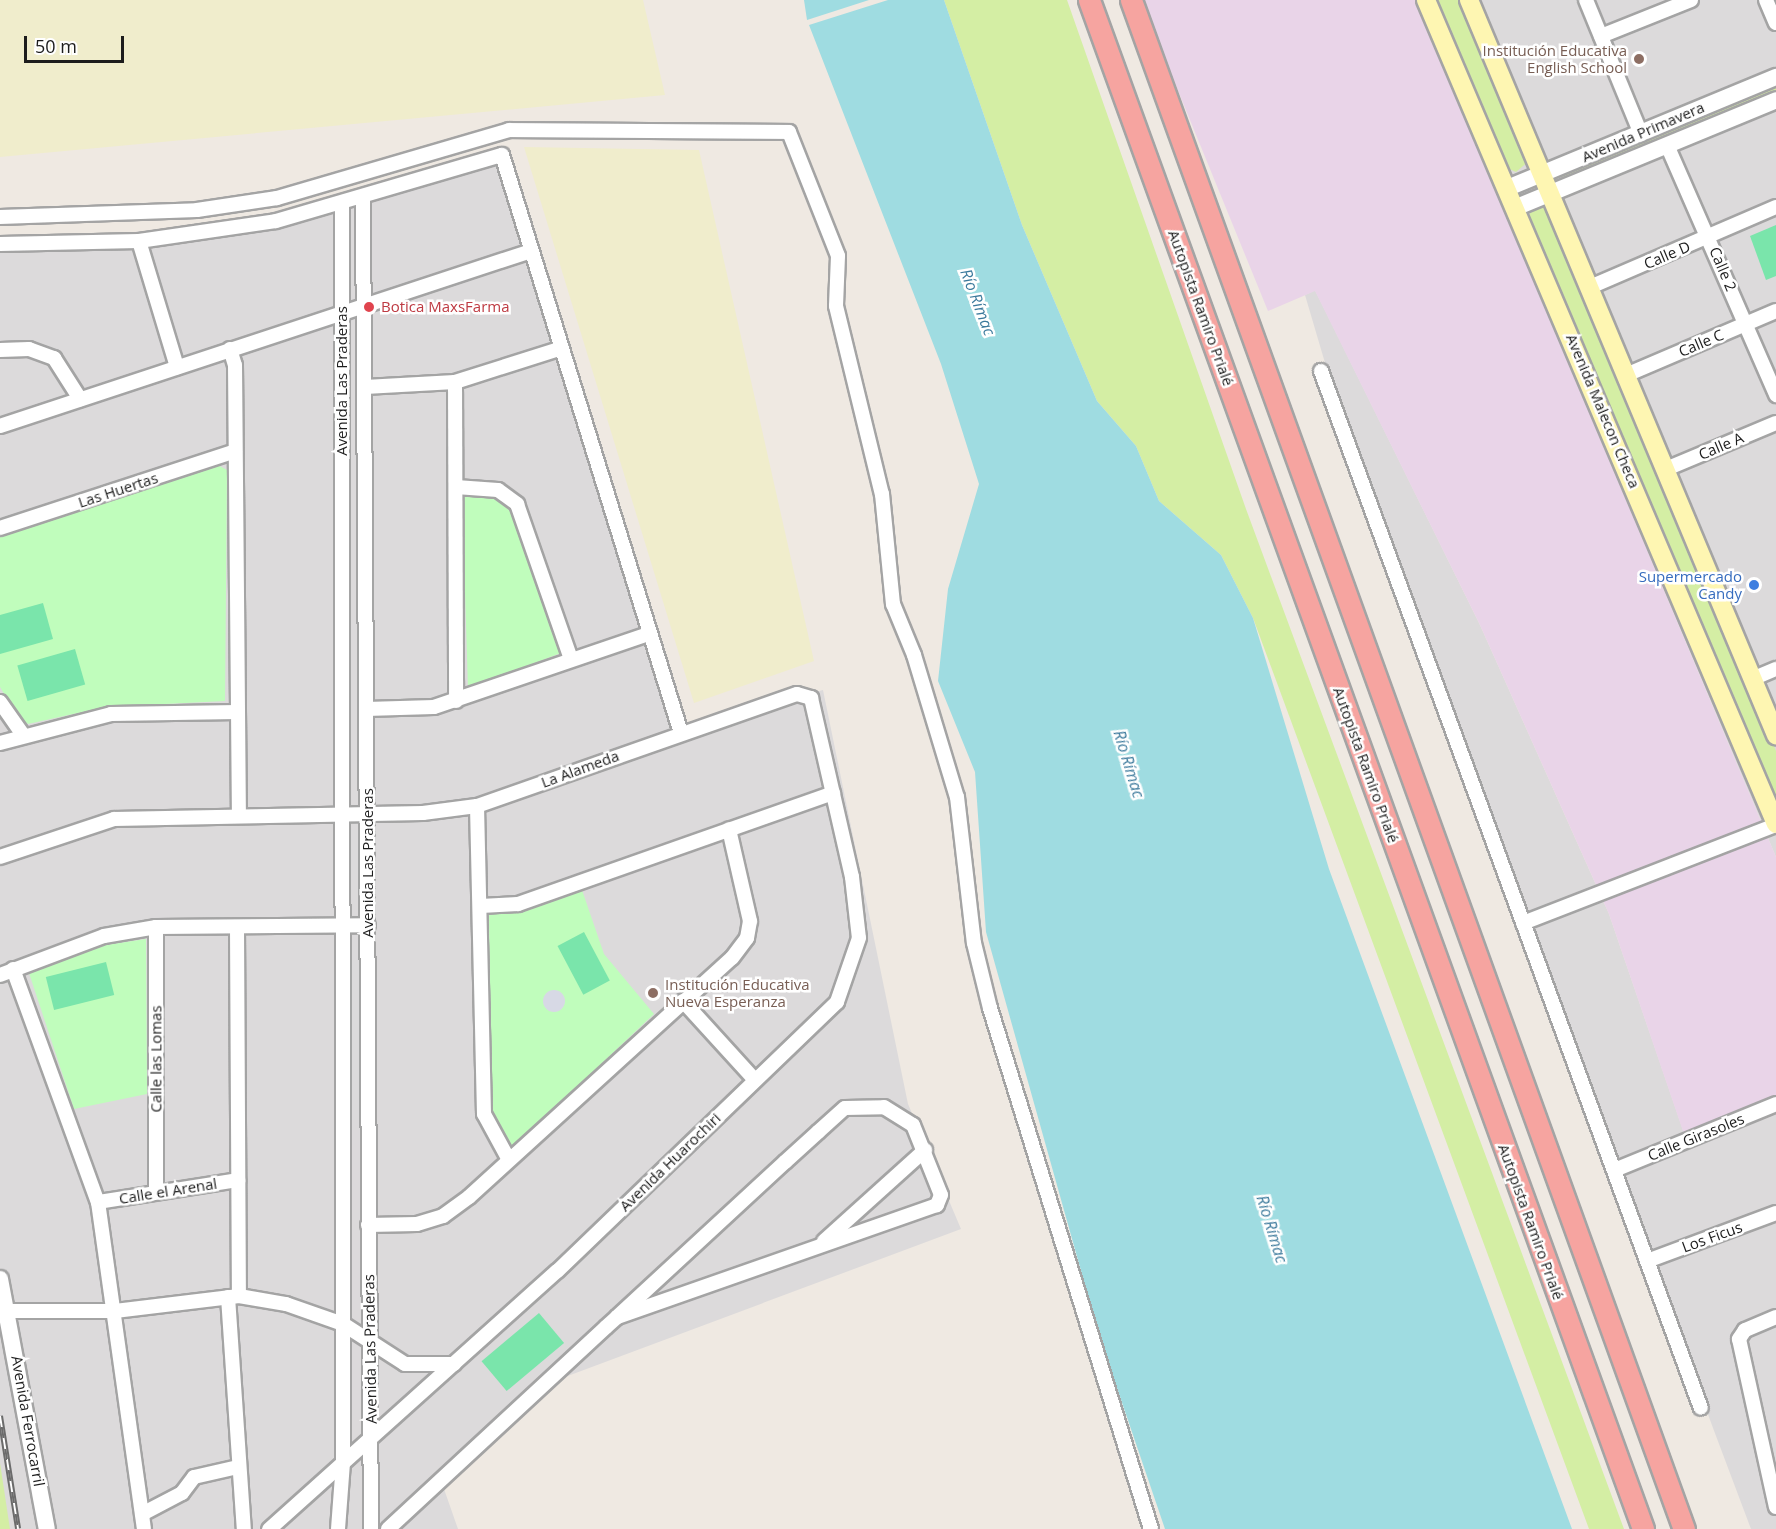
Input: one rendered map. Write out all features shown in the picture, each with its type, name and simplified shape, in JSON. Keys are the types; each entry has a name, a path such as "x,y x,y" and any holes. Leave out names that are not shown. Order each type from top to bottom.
{"highway":[{"name":"Autopista Ramiro Prialé","path":"1089,0 1643,1529"},
{"path":"1132,1 1684,1529"}],"main road":[{"name":"Avenida Malecon Checa","path":"1426,0 1510,187 1776,825"},
{"path":"1469,0 1776,735"}],"street":[{"path":"1586,0 1641,134"},
{"path":"1601,36 1691,0"},
{"path":"1767,0 1776,23"},
{"name":"Avenida Primavera","path":"1510,187 1776,77"},
{"name":"Avenida Primavera","path":"1517,207 1776,100"},
{"path":"0,217 196,210 277,198 509,130 789,132 838,256 837,306 882,494 893,604 914,655 957,797 974,943 990,1008 1150,1529"},
{"name":"Calle 2","path":"1667,145 1776,395"},
{"path":"0,244 139,241 276,221 363,198 502,155 648,634 681,733"},
{"name":"Avenida Las Praderas","path":"363,198 371,1529"},
{"name":"Avenida Las Praderas","path":"338,1529 343,1462 342,204"},
{"name":"Calle D","path":"1590,287 1776,207"},
{"path":"139,241 177,367"},
{"path":"0,426 531,251"},
{"name":"Calle C","path":"1626,375 1776,311"},
{"path":"365,387 455,382 562,348"},
{"path":"0,350 29,349 54,358 80,399"},
{"path":"230,349 236,451 239,814"},
{"path":"1322,371 1523,923 1617,1169 1647,1261 1701,1408"},
{"path":"455,382 456,701"},
{"name":"Calle A","path":"1665,469 1776,423"},
{"name":"Las Huertas","path":"0,528 236,451"},
{"path":"456,487 498,490 517,504 571,659"},
{"path":"366,709 434,707 648,634"},
{"path":"1752,679 1776,669"},
{"name":"La Alameda","path":"0,857 114,819 239,814 368,814 477,806 797,694 811,698"},
{"name":"Avenida Huarochiri","path":"269,1529 371,1436 457,1363 837,1002 851,971 859,938 852,877 811,698"},
{"path":"0,702 22,733"},
{"path":"0,743 22,733 111,714 238,712"},
{"path":"481,906 518,904 833,793"},
{"path":"477,806 484,1114 509,1160"},
{"path":"1523,923 1776,825"},
{"path":"368,1225 417,1224 443,1216 509,1160 683,1001 747,938 747,905 729,830"},
{"path":"144,1529 116,1311 98,1202 7,972 104,936 156,927 368,925"},
{"name":"Calle las Lomas","path":"156,927 156,1192"},
{"path":"237,928 238,1180 234,1296 238,1467 244,1529"},
{"path":"683,1001 755,1080"},
{"name":"Calle Girasoles","path":"1617,1169 1776,1104"},
{"path":"388,1529 617,1317 845,1108 874,1106 900,1115 913,1125 925,1150 940,1201 818,1247 617,1317"},
{"path":"818,1247 925,1150"},
{"name":"Calle el Arenal","path":"98,1202 238,1180"},
{"name":"Los Ficus","path":"1647,1261 1776,1213"},
{"name":"Avenida Ferrocarril","path":"0,1279 9,1311 47,1529"},
{"path":"9,1311 116,1311 234,1296 286,1304 343,1324 370,1343 414,1366 457,1363"},
{"path":"1776,1317 1745,1330 1739,1345 1776,1507"},
{"path":"142,1514 182,1492 194,1477 238,1467"}],"shaded area":[{"path":"0,0 643,0 665,95 0,157"},
{"path":"1141,0 1416,0 1776,857 1776,1098 1685,1137 1609,914 1480,625 1315,291 1268,311"},
{"path":"1416,0 1776,0 1776,857"},
{"path":"506,147 688,727 823,690 908,1104 961,1229 565,1377 444,1489 458,1529 0,1529 0,239 152,231 276,216"},
{"path":"524,147 699,150 814,661 694,703"},
{"path":"1315,290 1480,625 1609,914 1685,1136 1776,1098 1776,1529 1751,1529 1713,1428 1328,373 1305,295"},
{"path":"550,990 558,990 565,997 565,1005 558,1012 550,1012 543,1005 543,997"}],"green space":[{"path":"944,0 1067,0 1246,509 1624,1529 1589,1529 1253,618 1221,555 1159,501 1136,446 1097,401 1022,225"},
{"path":"1437,0 1462,0 1529,161 1516,172 1507,168"},
{"path":"1776,82 1776,94 1565,181 1561,173"},
{"path":"1544,206 1551,208 1776,751 1776,809 1529,222 1530,212"},
{"path":"1776,225 1776,276 1766,280 1750,236"},
{"path":"214,463 227,470 225,701 105,707 28,724 17,716 0,687 0,534"},
{"path":"462,495 496,498 508,505 561,653 468,688"},
{"path":"43,603 53,639 0,654 0,615"},
{"path":"75,649 85,685 28,701 17,666"},
{"path":"582,890 604,954 654,1014 512,1148 491,1112 489,915"},
{"path":"584,932 610,981 583,995 558,946"},
{"path":"146,939 147,1094 74,1109 29,973 106,945"},
{"path":"106,962 114,995 54,1010 46,977"},
{"path":"539,1313 564,1343 507,1391 482,1361"},
{"path":"0,1463 10,1529 0,1529"}],"water":[{"path":"804,0 869,0 807,20"},
{"name":"Río Rímac","path":"888,0 944,0 1022,225 1097,401 1136,446 1159,501 1221,555 1253,618 1329,869 1572,1529 1165,1529 1099,1335 986,932 975,772 938,681 948,589 979,484 941,364 809,25"}],"railway":[{"path":"0,1416 18,1529"}],"place":[{"name":"Institución Educativa English School","path":"1639,59"},
{"name":"Botica MaxsFarma","path":"369,307"},
{"name":"Supermercado Candy","path":"1754,585"},
{"name":"Institución Educativa Nueva Esperanza","path":"653,993"}]}
